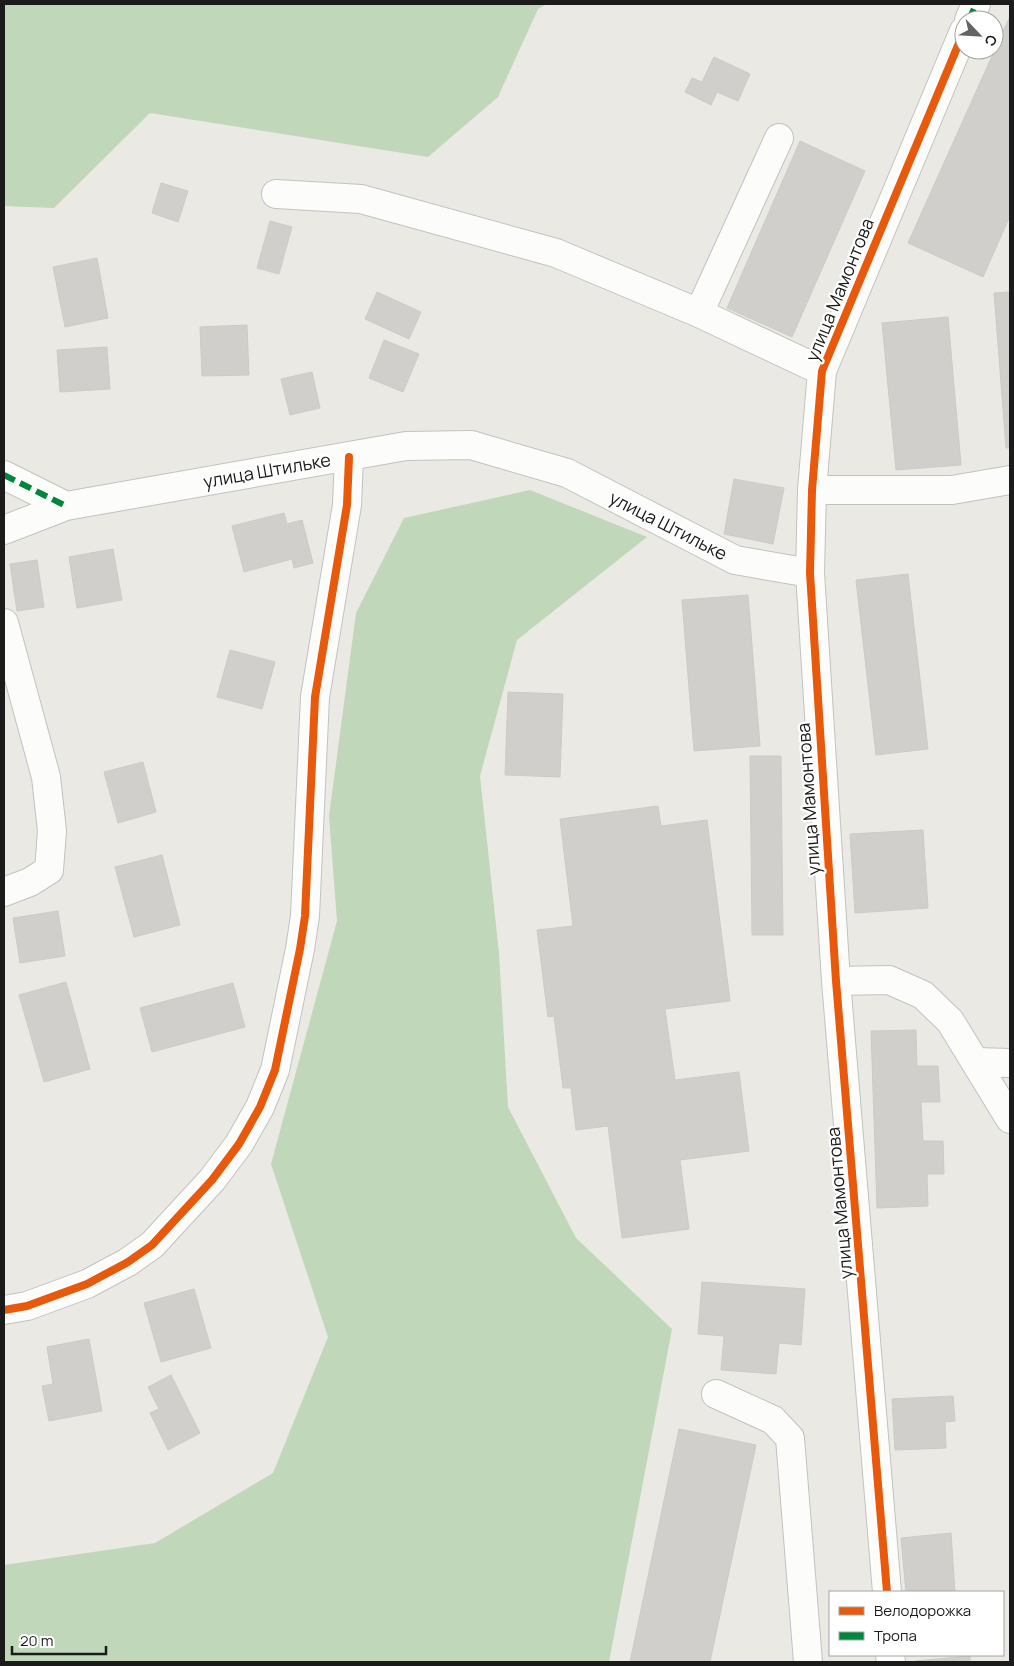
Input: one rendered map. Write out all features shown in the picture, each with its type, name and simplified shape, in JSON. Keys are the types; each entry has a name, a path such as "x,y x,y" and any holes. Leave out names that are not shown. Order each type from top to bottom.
{"street":[{"name":"улица Мамонтова","path":"887,1591 836,980 810,573 812,490 822,371 954,55"},
{"path":"699,313 779,138"},
{"path":"276,194 361,199 556,253 699,313 822,371"},
{"name":"улица Штильке","path":"4,530 66,506 406,446 471,445 567,473 735,560 810,573"},
{"path":"4,1310 28,1306 87,1284 128,1262 152,1245 212,1180 239,1144 260,1107 275,1070 305,916 315,697 347,505 349,456"},
{"path":"4,475 66,506"},
{"path":"812,490 952,490 1010,480"},
{"path":"4,623 46,777 52,831 49,870 30,882 4,892"},
{"path":"836,980 889,980 923,995 950,1021 1010,1118"},
{"path":"976,1062 1010,1063"},
{"path":"716,1394 773,1420 790,1438 808,1662"}],"green space":[{"path":"4,4 547,4 538,9 498,97 428,157 150,113 54,208 4,206"},
{"path":"530,490 647,537 517,640 480,776 499,953 508,1107 576,1238 672,1329 609,1662 4,1662 4,1565 155,1543 273,1473 328,1337 271,1164 337,921 329,816 356,613 404,518"}],"building":[{"path":"1010,16 1010,216 983,277 908,243 990,60 1004,60 1004,29"},
{"path":"714,57 750,74 738,101 717,92 711,105 685,92 692,78 702,82"},
{"path":"800,141 865,171 792,337 727,308"},
{"path":"161,183 188,191 178,222 152,213"},
{"path":"270,221 292,227 279,274 257,268"},
{"path":"97,258 108,318 65,327 53,267"},
{"path":"377,292 421,312 409,339 365,319"},
{"path":"1010,292 1010,448 1006,448 994,293"},
{"path":"948,317 961,465 896,470 882,323"},
{"path":"247,325 249,375 202,376 200,327"},
{"path":"384,340 419,354 403,392 369,378"},
{"path":"107,347 110,389 60,392 57,350"},
{"path":"312,372 320,408 290,415 281,379"},
{"path":"734,479 784,488 773,544 724,534"},
{"path":"284,513 287,524 302,520 313,563 294,568 292,559 244,572 232,526"},
{"path":"113,549 122,600 77,608 69,557"},
{"path":"37,560 44,607 17,611 10,564"},
{"path":"908,574 928,749 876,755 856,580"},
{"path":"748,595 760,746 694,751 682,600"},
{"path":"230,650 275,662 262,709 217,697"},
{"path":"508,692 563,694 560,777 505,775"},
{"path":"750,756 781,756 783,935 752,935"},
{"path":"143,762 156,812 118,823 104,772"},
{"path":"658,806 661,826 707,820 730,1001 665,1009 675,1080 739,1072 749,1151 680,1160 689,1229 622,1238 608,1126 576,1130 571,1088 563,1088 554,1016 548,1017 537,930 573,926 560,819"},
{"path":"923,830 928,908 855,913 850,834"},
{"path":"162,855 180,925 134,937 115,867"},
{"path":"58,911 65,956 20,963 13,918"},
{"path":"66,982 90,1069 44,1082 19,995"},
{"path":"233,983 245,1027 152,1052 140,1008"},
{"path":"916,1030 917,1066 938,1066 940,1102 921,1102 923,1141 943,1141 944,1174 927,1174 928,1206 877,1208 871,1031"},
{"path":"702,1282 805,1289 801,1345 779,1343 776,1374 721,1370 724,1336 698,1334"},
{"path":"194,1289 211,1348 161,1362 144,1303"},
{"path":"89,1339 102,1411 49,1421 42,1386 53,1384 47,1347"},
{"path":"171,1375 200,1433 168,1450 150,1413 159,1409 148,1387"},
{"path":"953,1396 955,1421 945,1422 946,1448 895,1450 892,1399"},
{"path":"679,1429 756,1445 710,1662 630,1662"},
{"path":"951,1533 955,1591 906,1591 901,1538"},
{"path":"970,1656 970,1662 915,1662 915,1661"}],"marked path":[{"path":"973,10 976,4"},
{"path":"4,475 66,506"}],"cycle path":[{"path":"887,1591 836,981 810,573 812,490 822,371 954,55"},
{"path":"4,1310 27,1306 87,1284 128,1262 152,1245 212,1180 239,1144 260,1107 275,1070 305,916 315,697 347,505 349,457"}]}
